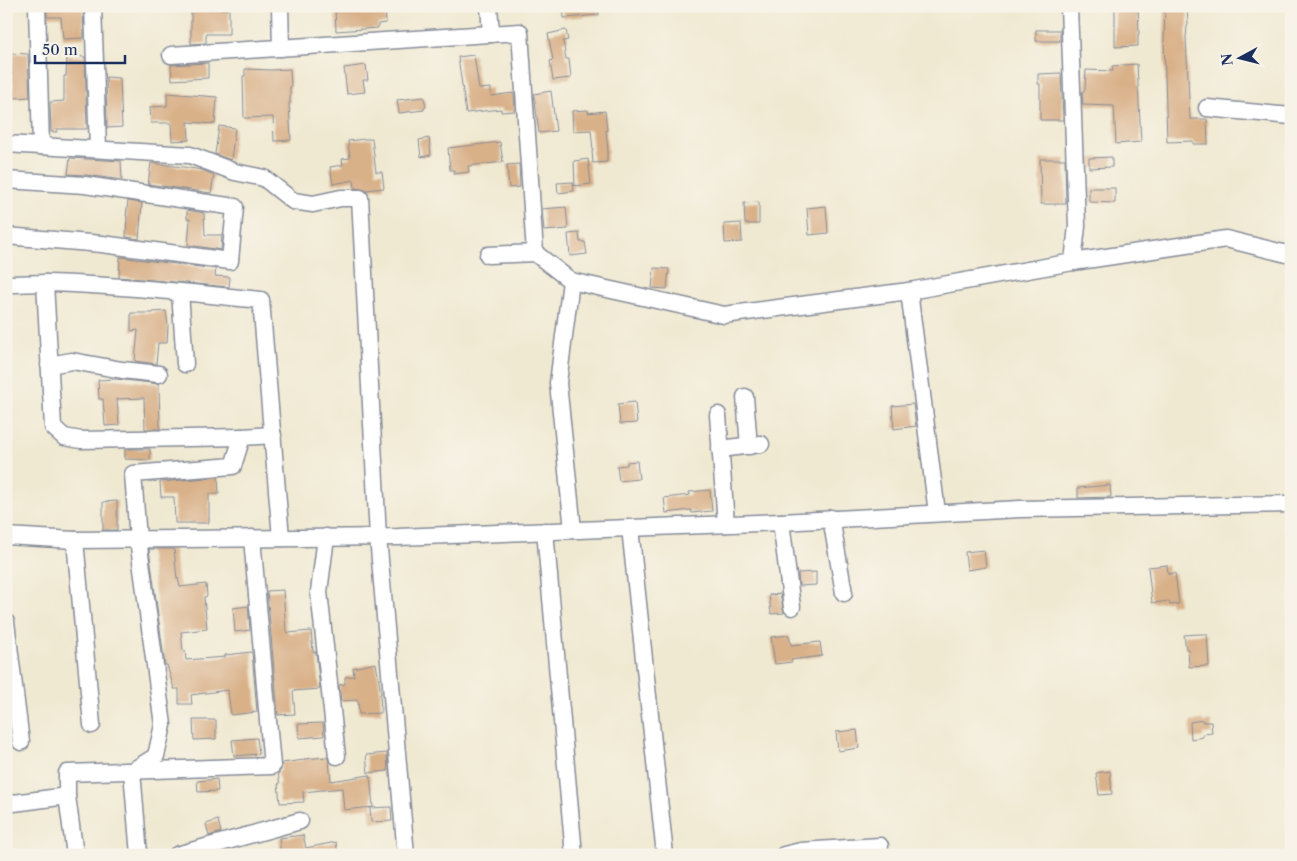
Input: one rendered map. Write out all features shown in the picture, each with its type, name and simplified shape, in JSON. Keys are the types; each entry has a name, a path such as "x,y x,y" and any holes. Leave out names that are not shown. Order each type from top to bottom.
{"street":[{"path":"37,6 41,146"},
{"path":"93,6 98,149"},
{"path":"280,6 281,48"},
{"path":"489,6 491,34"},
{"path":"1069,6 1077,226 1073,262"},
{"path":"171,54 520,32 535,253"},
{"path":"1207,108 1291,116"},
{"path":"6,144 190,155 235,172 264,178 293,201 313,204 341,198 360,198 378,537 406,855"},
{"path":"6,180 85,185 235,207 230,261 102,244 6,236"},
{"path":"488,255 535,253 571,281 724,315 909,291 1073,262 1226,239 1291,255"},
{"path":"571,281 558,383 573,530"},
{"path":"6,284 45,283 140,288 261,300 281,538"},
{"path":"45,283 53,427 64,438 81,440 272,435"},
{"path":"909,291 937,513"},
{"path":"180,292 185,364"},
{"path":"49,365 72,361 122,370 159,374"},
{"path":"720,449 755,445 745,397"},
{"path":"718,415 726,524"},
{"path":"132,771 156,756 163,725 138,539 133,474 233,466 242,437"},
{"path":"6,536 74,540 378,537 781,522 1020,509 1291,504"},
{"path":"830,518 844,593"},
{"path":"781,522 792,607"},
{"path":"630,528 666,855"},
{"path":"545,531 574,855"},
{"path":"326,537 319,592 337,756"},
{"path":"75,855 67,796 67,773 272,766 252,538"},
{"path":"74,540 92,724"},
{"path":"6,622 21,742"},
{"path":"132,771 139,855"},
{"path":"6,804 67,796"},
{"path":"177,855 300,821"},
{"path":"784,855 801,851 880,846"}],"building":[{"path":"47,6 83,6 84,38 63,39 61,17 47,17"},
{"path":"335,6 385,6 386,23 378,24 378,28 336,31"},
{"path":"563,6 598,6 599,15 564,18"},
{"path":"1115,6 1138,6 1138,46 1115,47"},
{"path":"1165,6 1187,6 1188,25 1186,37 1190,119 1207,119 1208,144 1193,144 1193,141 1167,142 1164,41"},
{"path":"229,9 229,34 206,34 206,43 191,44 191,10"},
{"path":"566,30 568,40 563,41 566,59 569,59 571,78 553,80 550,61 553,60 548,34"},
{"path":"1036,30 1060,30 1060,41 1036,41"},
{"path":"10,53 28,54 30,97 14,98"},
{"path":"474,55 479,89 491,88 491,96 514,93 515,111 501,112 501,109 466,113 458,57"},
{"path":"67,56 85,57 87,129 57,129 57,132 51,132 50,102 64,101 64,76 66,76"},
{"path":"208,63 208,78 172,80 171,65"},
{"path":"1137,64 1141,142 1116,144 1114,106 1083,105 1082,92 1085,90 1086,70 1113,71 1112,66"},
{"path":"366,65 368,80 363,80 365,92 347,94 344,68"},
{"path":"245,69 290,69 291,140 274,141 273,117 244,118 243,76 245,76"},
{"path":"1061,73 1063,120 1040,120 1040,84 1038,84 1038,74"},
{"path":"106,77 120,78 122,127 107,128"},
{"path":"551,91 556,131 539,133 534,94"},
{"path":"167,93 217,97 215,124 188,122 189,140 172,141 171,123 151,123 150,107 167,106"},
{"path":"424,97 426,107 424,110 399,113 397,100"},
{"path":"588,110 588,113 605,111 607,162 593,163 591,130 573,131 572,111"},
{"path":"219,126 235,128 231,160 215,154"},
{"path":"429,138 431,155 421,157 419,140"},
{"path":"372,139 376,172 382,172 384,188 366,190 355,188 354,180 333,184 330,167 343,165 342,159 350,158 348,141"},
{"path":"500,142 503,162 468,166 469,172 454,174 454,170 450,170 448,148"},
{"path":"1112,157 1112,167 1089,168 1089,158"},
{"path":"70,158 121,161 122,180 68,174"},
{"path":"588,159 591,184 575,186 574,161"},
{"path":"1040,159 1065,159 1066,204 1041,204"},
{"path":"151,163 202,170 214,175 211,193 148,184"},
{"path":"519,164 520,187 509,188 507,165"},
{"path":"573,182 574,191 558,193 557,183"},
{"path":"1089,188 1115,188 1115,203 1089,202"},
{"path":"128,201 142,203 139,239 126,237"},
{"path":"759,202 759,224 745,224 744,203"},
{"path":"826,206 828,233 809,235 807,208"},
{"path":"566,207 568,229 544,231 542,209"},
{"path":"187,210 204,213 205,235 222,235 221,250 188,245 190,219 187,219"},
{"path":"741,223 742,242 725,243 724,224"},
{"path":"579,233 580,242 585,242 587,254 570,256 568,234"},
{"path":"120,257 216,269 215,276 230,277 229,287 119,277"},
{"path":"654,268 669,269 667,289 652,288"},
{"path":"166,311 168,326 167,343 158,343 156,364 135,361 138,330 131,331 131,313"},
{"path":"116,379 159,384 160,429 145,429 144,398 117,399 119,425 105,426 103,399 99,399 98,380"},
{"path":"635,402 637,423 620,424 618,404"},
{"path":"913,404 916,426 894,429 892,406"},
{"path":"125,449 150,449 150,460 125,459"},
{"path":"637,461 639,479 619,481 617,466"},
{"path":"218,477 219,494 209,494 209,523 175,523 174,497 161,497 160,482"},
{"path":"1110,485 1111,497 1078,498 1078,488"},
{"path":"710,490 712,511 692,513 691,510 666,513 664,498 690,495 689,492"},
{"path":"117,501 117,530 103,530 103,502"},
{"path":"149,549 174,549 177,579 180,587 206,584 207,596 204,597 207,629 181,632 186,660 225,657 225,655 252,652 257,712 231,715 228,690 191,695 192,704 179,704 179,689 174,689 167,665 165,665"},
{"path":"984,550 986,567 967,570 965,552"},
{"path":"1167,565 1168,574 1175,573 1179,604 1170,605 1169,601 1152,603 1148,567"},
{"path":"816,572 816,585 799,586 798,573"},
{"path":"283,590 286,631 288,633 311,631 313,652 316,652 320,689 293,691 295,714 278,715 267,591"},
{"path":"780,594 784,613 771,614 769,595"},
{"path":"248,606 250,630 235,632 233,608"},
{"path":"1207,634 1209,666 1189,667 1188,649 1186,649 1184,635"},
{"path":"789,635 791,645 820,642 822,656 775,664 771,637"},
{"path":"376,663 381,694 381,713 359,714 358,700 341,701 339,685 345,684 345,677 354,676 353,668"},
{"path":"193,720 216,720 216,739 194,740"},
{"path":"1203,720 1203,722 1211,722 1212,733 1203,734 1203,737 1191,739 1190,722"},
{"path":"323,723 324,736 299,738 298,724"},
{"path":"857,730 859,748 838,751 836,732"},
{"path":"257,738 259,754 234,756 232,740"},
{"path":"387,753 388,771 368,773 366,755"},
{"path":"327,757 331,781 370,775 373,807 344,810 342,788 303,792 304,802 280,803 278,774 282,763"},
{"path":"1110,771 1112,794 1099,795 1096,773"},
{"path":"217,779 218,791 198,792 197,781"},
{"path":"391,807 392,821 371,822 370,808"},
{"path":"218,820 221,832 209,836 206,824"},
{"path":"303,835 306,848 336,842 338,855 281,855 279,838"}]}
